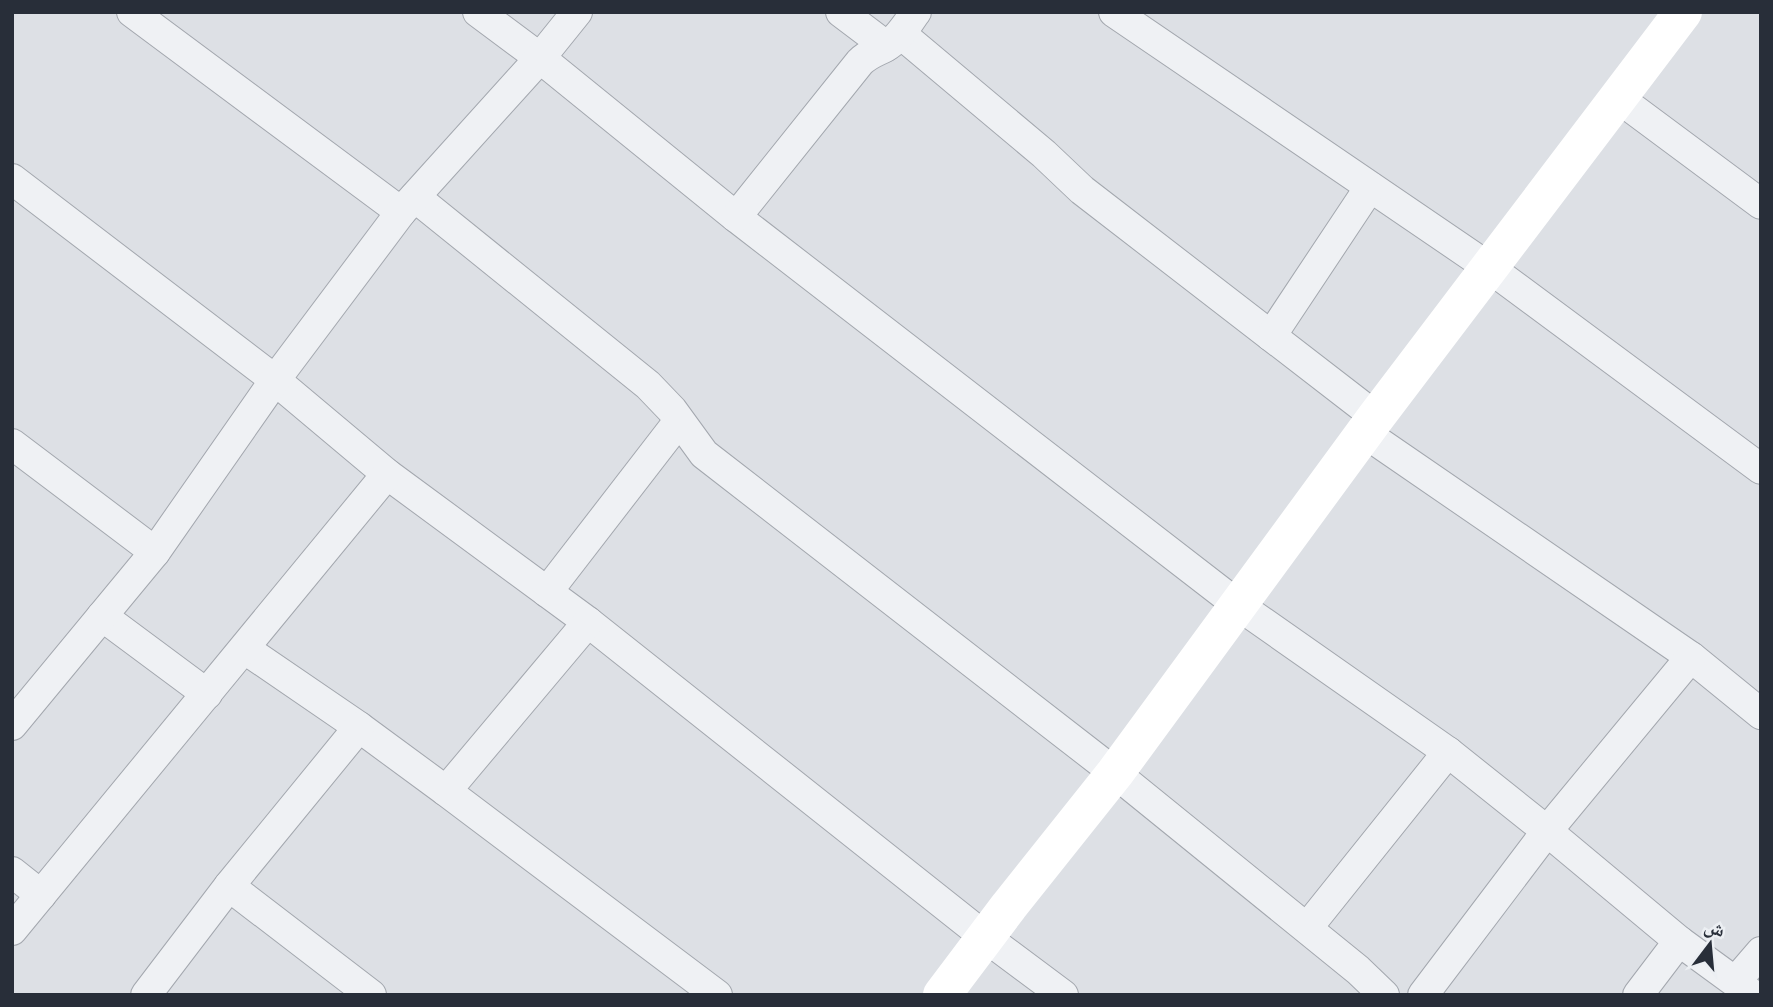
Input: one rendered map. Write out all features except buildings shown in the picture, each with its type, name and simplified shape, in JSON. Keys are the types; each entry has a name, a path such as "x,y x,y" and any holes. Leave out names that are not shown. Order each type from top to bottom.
{"street":[{"path":"132,12 408,205 648,385 673,410 704,454 1115,773 1358,970 1384,995"},
{"path":"478,12 540,58 736,217 1238,605 1448,752 1679,941 1744,988 1761,952"},
{"path":"14,718 155,552 275,380 408,205 578,12"},
{"path":"841,12 901,31 1082,190 1271,336 1371,425 1691,657 1761,714"},
{"path":"1114,12 1490,269 1761,468"},
{"path":"942,995 1115,773 1371,425 1683,12"},
{"path":"736,217 860,62 901,31"},
{"path":"1617,97 1761,204"},
{"path":"12,179 275,380 387,474 588,622 985,937 1063,995"},
{"path":"1271,336 1370,187"},
{"path":"547,592 679,421"},
{"path":"12,444 155,552"},
{"path":"12,930 387,474"},
{"path":"102,616 207,694"},
{"path":"446,791 588,622"},
{"path":"245,649 359,727 717,995"},
{"path":"1423,995 1547,831 1691,657"},
{"path":"146,995 229,886 359,727"},
{"path":"1307,928 1448,752"},
{"path":"12,872 41,895"},
{"path":"229,886 372,995"},
{"path":"1638,995 1679,941"}]}
